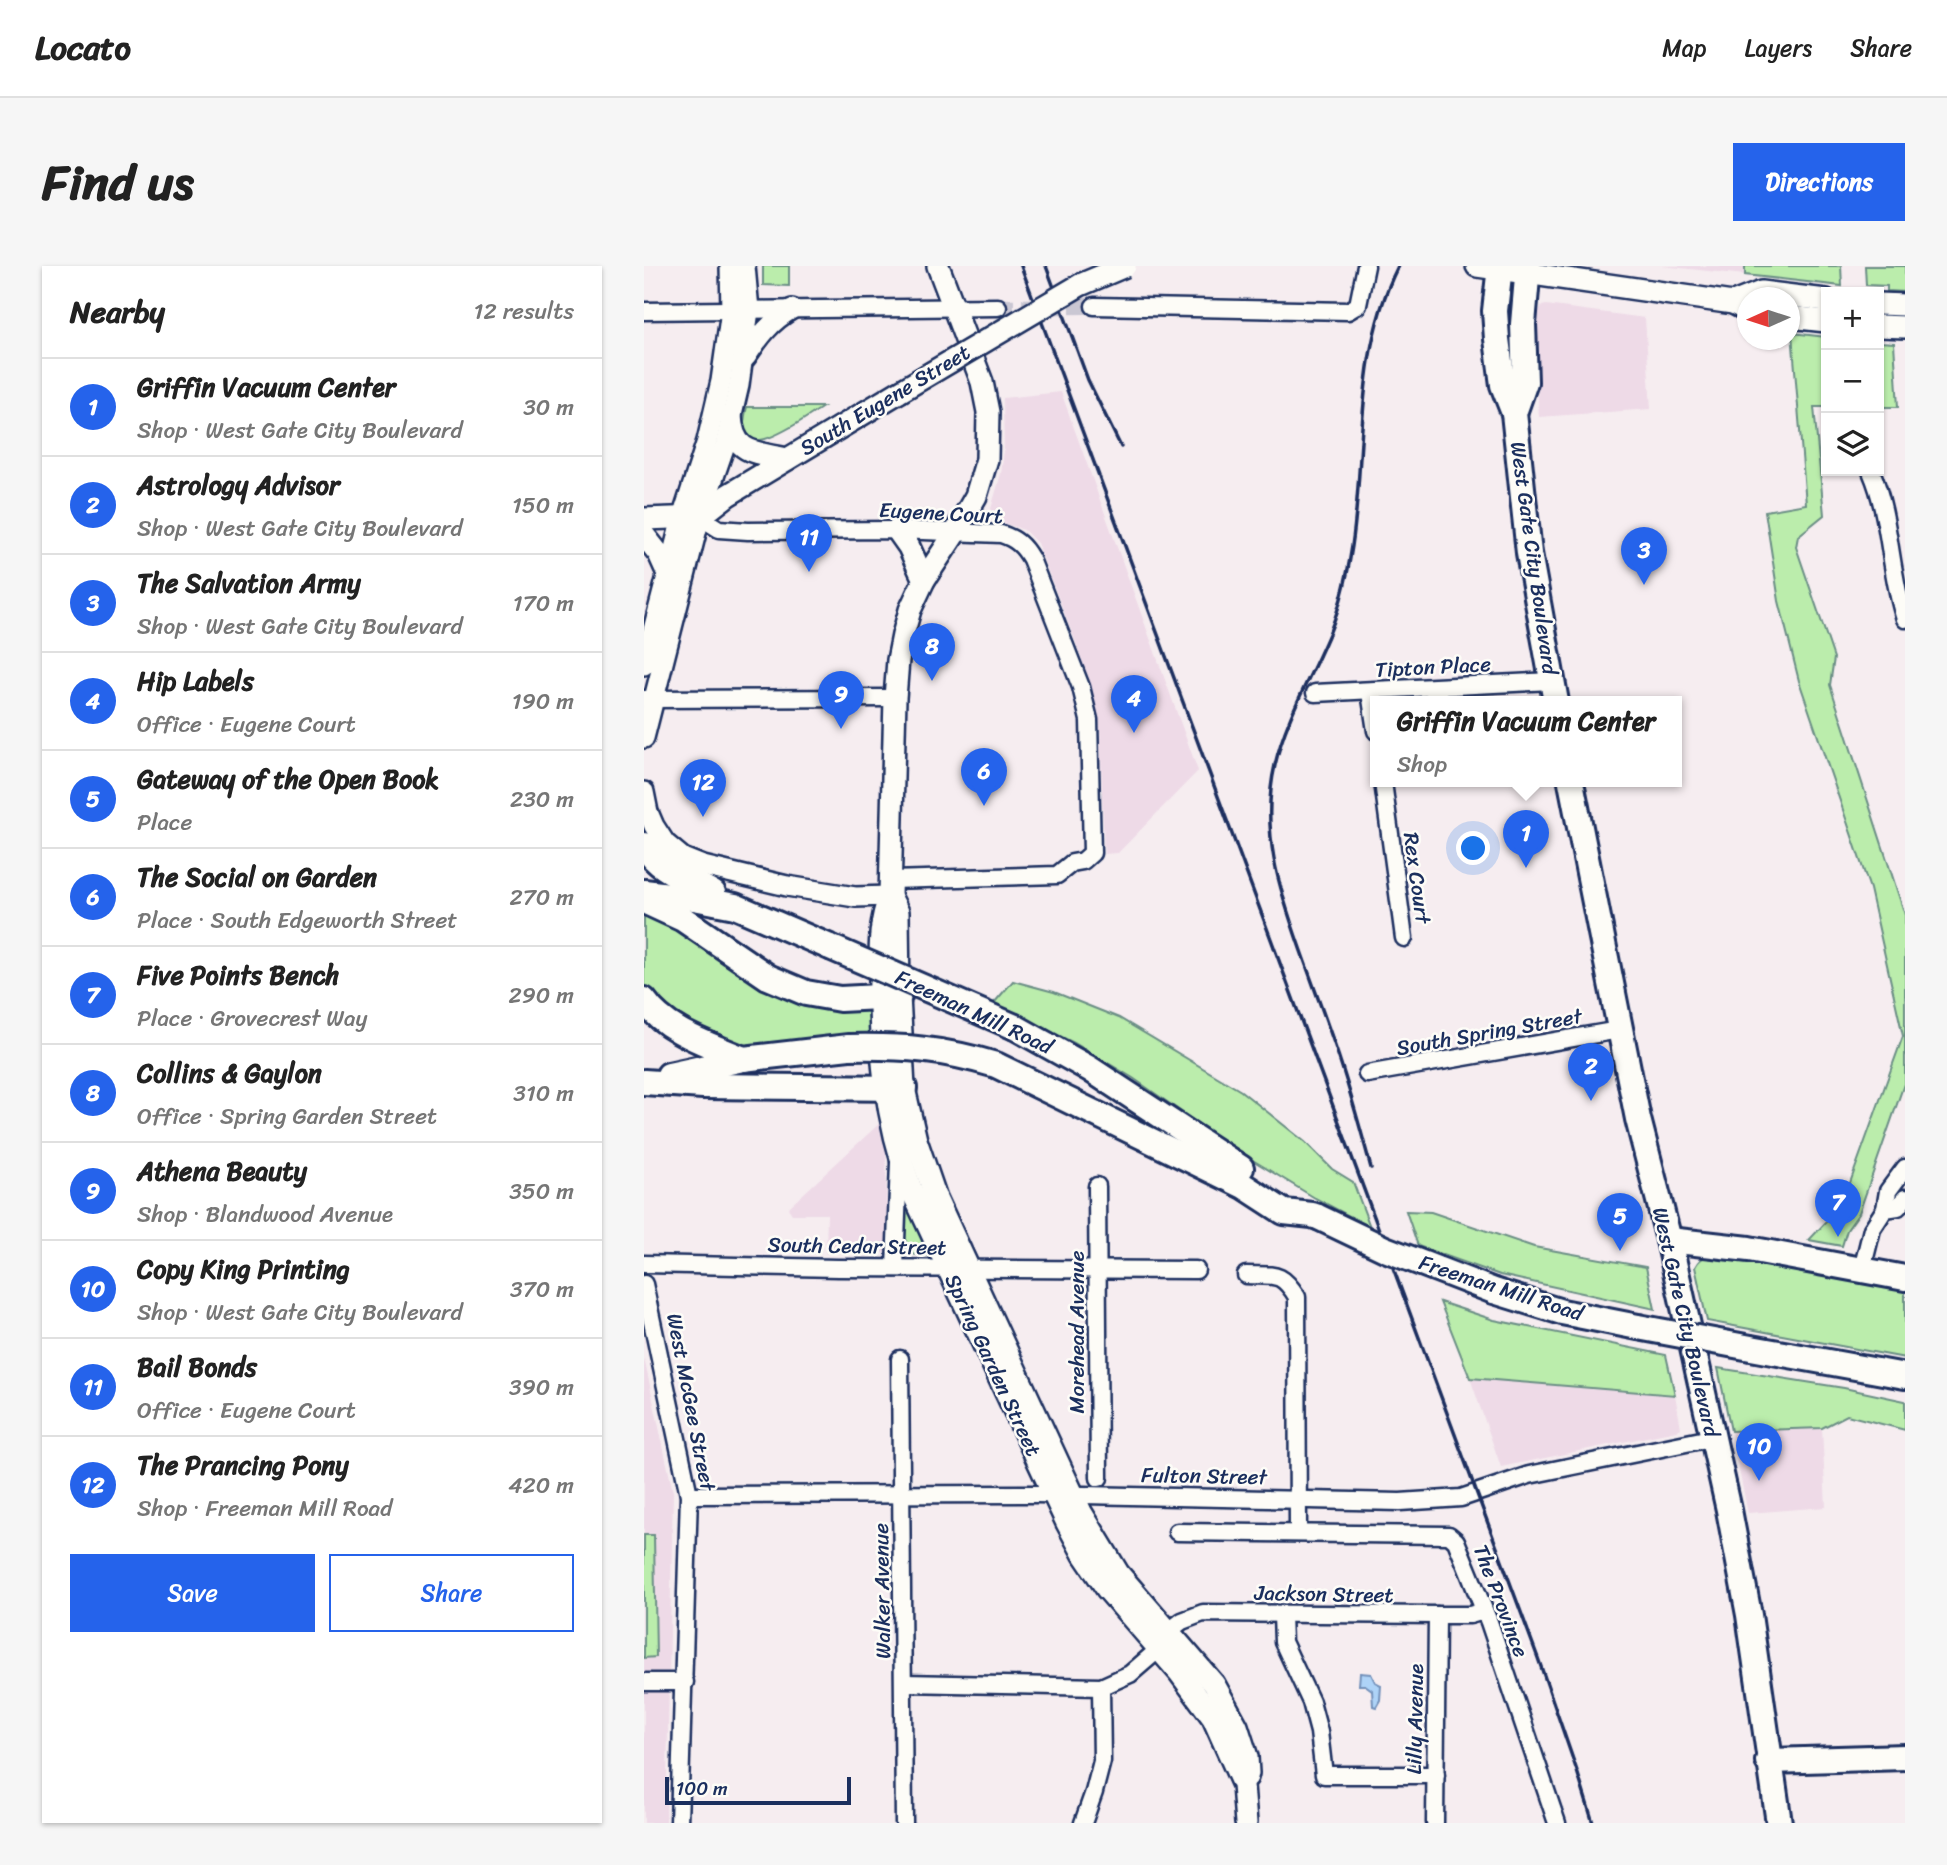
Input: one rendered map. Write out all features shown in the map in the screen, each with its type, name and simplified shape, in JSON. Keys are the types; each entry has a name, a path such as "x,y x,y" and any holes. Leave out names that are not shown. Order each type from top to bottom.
{"main road":[{"name":"Spring Garden Street","path":"938,266 982,382 988,412 989,438 987,458 976,496 910,610 898,660 890,888 898,912 889,996 899,1157 948,1268 1063,1494 1164,1640 1214,1684 1228,1707 1247,1757 1248,1773 1243,1785 1246,1823"},
{"name":"South Eugene Street","path":"691,518 1080,285 1125,266"},
{"path":"1492,267 1527,270 1737,306"},
{"name":"West Gate City Boulevard","path":"1492,267 1503,385 1514,413 1529,553 1554,692"},
{"name":"West Gate City Boulevard","path":"1514,413 1525,382 1523,324 1527,270"},
{"path":"1800,297 1821,299"},
{"path":"1884,304 1905,305"},
{"path":"1800,318 1821,320"},
{"path":"1884,326 1905,327"},
{"path":"732,416 735,439 743,446 788,459"},
{"path":"644,519 691,518"},
{"path":"897,530 909,547 925,580"},
{"path":"644,535 659,554 668,574"},
{"name":"West Gate City Boulevard","path":"1572,787 1646,1155 1669,1240 1729,1510 1749,1615 1779,1823"},
{"path":"644,845 665,870 701,886 735,906"},
{"name":"Freeman Mill Road","path":"644,892 735,906 1015,1027 1090,1069 1219,1155 1297,1200 1315,1216 1385,1249 1494,1291 1562,1312 1905,1376"},
{"path":"644,901 683,919 768,976 806,993 840,999 889,996"},
{"path":"644,1000 650,1009 672,1026 743,1059"},
{"name":"Freeman Mill Road","path":"644,1081 743,1059 849,1047 930,1049 996,1065 1244,1186 1284,1212 1315,1216"},
{"path":"644,1081 703,1086 894,1088"},
{"name":"Spring Garden Street","path":"894,1088 936,1198 969,1269 1063,1494"},
{"path":"1669,1240 1749,1249 1905,1278"},
{"path":"1769,1761 1905,1757"}],"street":[{"path":"644,664 668,574 725,444 732,416 743,360 740,310 730,266"},
{"path":"644,738 649,699 721,381 740,310 745,266"},
{"path":"1094,306 1348,311 1358,305 1366,266"},
{"path":"644,311 998,307"},
{"path":"743,360 777,317 792,309"},
{"path":"1873,476 1880,495 1893,575 1905,619"},
{"name":"Eugene Court","path":"691,518 719,529 730,530 897,530 1001,534 1024,546 1031,559 1081,687 1089,720 1094,847 1089,857 1073,863 1057,875 890,888"},
{"path":"1370,691 1371,696"},
{"name":"Tipton Place","path":"1315,693 1554,692"},
{"path":"649,699 895,698"},
{"name":"Rex Court","path":"1384,787 1404,938"},
{"path":"644,792 648,812 665,843 683,858 703,866 786,886 855,897 890,888"},
{"name":"South Spring Street","path":"1367,1074 1619,1030"},
{"path":"895,1268 899,1157"},
{"path":"1862,1270 1872,1229 1885,1209 1888,1191 1905,1168"},
{"name":"Morehead Avenue","path":"1097,1186 1098,1478"},
{"path":"1885,1209 1898,1207 1905,1198"},
{"name":"South Cedar Street","path":"644,1264 1196,1270"},
{"path":"1246,1275 1275,1276 1286,1280 1297,1297 1298,1532"},
{"name":"West McGee Street","path":"644,1284 689,1495 679,1823"},
{"name":"Walker Avenue","path":"900,1359 904,1823"},
{"name":"Fulton Street","path":"689,1495 1063,1494 1400,1502 1461,1498 1529,1475 1712,1438"},
{"name":"The Province","path":"1177,1532 1448,1535 1456,1541 1531,1741 1556,1823"},
{"name":"Jackson Street","path":"1164,1640 1182,1621 1203,1613 1470,1615 1484,1611"},
{"path":"1282,1615 1283,1642 1311,1702 1319,1732 1324,1775 1436,1775"},
{"name":"Lilly Avenue","path":"1435,1823 1437,1615"},
{"path":"904,1683 1101,1687 1130,1674 1164,1640"},
{"path":"644,1682 685,1682"},
{"path":"1083,1823 1102,1761 1101,1687"}],"shaded area":[{"path":"1662,266 1745,266 1745,275"},
{"path":"1542,306 1645,318 1651,409 1539,417 1534,334 1536,316"},
{"path":"1061,392 1198,771 1118,853 1104,854 1100,729 1090,683 1076,643 1037,543 1024,530 998,521 990,512 1001,474 1004,451 1003,398"},
{"path":"881,1122 886,1142 887,1253 826,1253 827,1214 792,1214 788,1208"},
{"path":"644,1358 673,1492 666,1823 644,1823"},
{"path":"1470,1378 1675,1395 1681,1428 1501,1467"},
{"path":"1822,1428 1826,1507 1748,1513 1731,1431"}],"green space":[{"path":"763,266 789,266 789,286 763,285"},
{"path":"1745,266 1841,266 1842,286 1745,275"},
{"path":"1865,266 1905,266 1905,292 1887,291 1887,286 1866,285"},
{"path":"1800,334 1821,336 1821,407 1814,407 1824,515 1798,536 1796,547 1834,658 1830,685 1905,915 1905,1081 1859,1213 1847,1230 1842,1246 1809,1240 1842,1205 1903,1036 1870,889 1799,681 1779,601 1765,511 1806,504 1793,350 1800,350"},
{"path":"1884,342 1894,343 1898,407 1884,407"},
{"path":"747,407 823,407 785,431 757,440 748,438 744,427"},
{"path":"644,910 668,917 748,972 872,1009 872,1033 742,1048 678,1020 644,986"},
{"path":"1013,981 1054,992 1119,1018 1241,1091 1305,1142 1332,1169 1353,1182 1370,1227 1315,1198 1236,1150 1133,1078 1074,1043 994,1003"},
{"path":"903,1200 906,1201 929,1252 928,1256 902,1253"},
{"path":"1406,1211 1431,1212 1534,1247 1646,1267 1655,1309 1500,1275 1418,1246"},
{"path":"1717,1255 1905,1291 1905,1358 1707,1321 1695,1267 1704,1258"},
{"path":"1440,1302 1494,1320 1666,1355 1675,1395 1470,1378"},
{"path":"1718,1368 1844,1388 1905,1401 1905,1430 1847,1415 1822,1428 1731,1431"},
{"path":"644,1535 654,1535 656,1657 644,1658"}],"water":[{"path":"1360,1673 1371,1674 1375,1682 1381,1685 1380,1700 1376,1707 1373,1706 1372,1690 1365,1685 1359,1685"}],"tunnel":[{"path":"998,307 1094,306"}],"railway":[{"path":"1021,266 1538,1658 1593,1823"},
{"path":"1046,266 1088,380 1121,447"},
{"path":"1371,1168 1340,1061 1279,882 1274,860 1270,813 1271,789 1279,749 1290,718 1330,632 1345,583 1356,511 1368,368 1384,299 1398,266"}],"place":[{"name":"Bail Bonds","path":"809,572"},
{"name":"The Salvation Army","path":"1644,585"},
{"name":"Collins & Gaylon","path":"932,681"},
{"name":"Athena Beauty","path":"841,729"},
{"name":"Hip Labels","path":"1134,733"},
{"name":"The Social on Garden","path":"984,806"},
{"name":"The Prancing Pony","path":"703,817"},
{"name":"Griffin Vacuum Center","path":"1526,868"},
{"name":"Astrology Advisor","path":"1591,1101"},
{"name":"Five Points Bench","path":"1838,1237"},
{"name":"Gateway of the Open Book","path":"1620,1251"},
{"name":"Copy King Printing","path":"1759,1481"}]}
